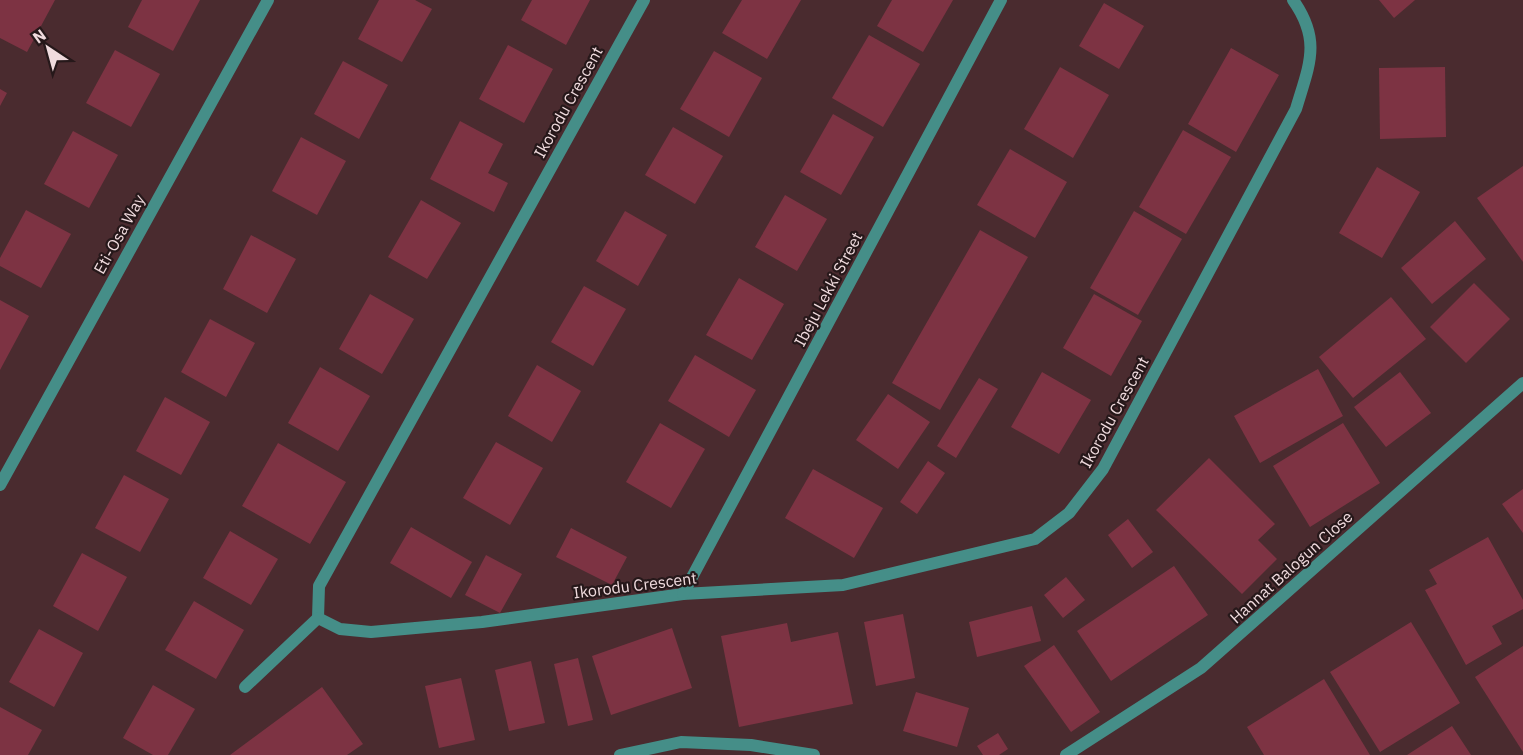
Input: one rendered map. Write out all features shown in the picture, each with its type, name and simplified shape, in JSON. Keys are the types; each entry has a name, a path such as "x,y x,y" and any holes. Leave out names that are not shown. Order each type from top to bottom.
{"street":[{"name":"Eti-Osa Way","path":"0,485 268,0"},
{"name":"Ikorodu Crescent","path":"644,0 332,561 319,586 318,618 340,629 371,632 482,622 683,594 843,585 1035,539 1069,513 1103,469 1296,109 1313,52 1308,22 1294,0"},
{"name":"Ibeju Lekki Street","path":"683,594 1001,0"},
{"name":"Hannat Balogun Close","path":"1066,755 1201,668 1523,383"},
{"path":"245,687 318,618"},
{"path":"620,755 681,742 751,745 814,755"}],"building":[{"path":"0,0 55,0 27,52 0,38"},
{"path":"142,0 200,0 173,51 128,27"},
{"path":"379,0 415,0 432,9 402,62 358,39"},
{"path":"532,0 590,0 566,45 521,20"},
{"path":"742,0 801,0 767,59 722,33"},
{"path":"892,0 953,0 923,52 877,26"},
{"path":"1379,0 1415,0 1394,18"},
{"path":"1104,3 1144,26 1119,69 1079,46"},
{"path":"869,35 920,64 883,127 832,98"},
{"path":"508,45 553,69 524,123 479,99"},
{"path":"1231,48 1279,75 1236,152 1188,124"},
{"path":"115,50 160,74 131,127 86,103"},
{"path":"714,51 762,78 729,137 680,109"},
{"path":"343,61 388,85 359,139 314,114"},
{"path":"1060,67 1109,95 1073,158 1024,129"},
{"path":"1445,67 1446,137 1380,139 1379,68"},
{"path":"0,89 7,93 0,106"},
{"path":"833,114 874,137 841,195 800,172"},
{"path":"460,121 503,144 488,173 508,183 494,212 430,179"},
{"path":"673,127 723,156 695,204 645,175"},
{"path":"1183,130 1231,157 1186,234 1139,207"},
{"path":"73,131 118,155 89,208 44,184"},
{"path":"301,137 346,161 317,215 272,191"},
{"path":"1010,149 1067,182 1035,238 977,205"},
{"path":"1523,166 1523,262 1477,198"},
{"path":"1377,167 1420,192 1382,258 1339,233"},
{"path":"785,195 827,219 797,271 755,247"},
{"path":"421,200 461,223 427,279 388,257"},
{"path":"26,210 71,234 41,288 0,266 0,258"},
{"path":"625,211 667,235 638,286 596,261"},
{"path":"1134,211 1182,239 1138,315 1090,288"},
{"path":"1455,221 1486,259 1432,304 1401,268"},
{"path":"980,230 1028,257 940,410 892,383"},
{"path":"251,235 296,259 267,313 223,289"},
{"path":"739,278 784,304 752,360 706,335"},
{"path":"1474,283 1510,319 1466,363 1430,327"},
{"path":"584,286 626,309 593,366 551,342"},
{"path":"370,294 414,319 382,374 339,349"},
{"path":"1094,294 1142,321 1111,376 1063,348"},
{"path":"1391,297 1426,339 1353,398 1319,357"},
{"path":"0,300 29,316 0,370"},
{"path":"210,319 255,343 226,397 181,372"},
{"path":"695,355 756,390 729,437 668,401"},
{"path":"537,365 581,391 552,442 508,416"},
{"path":"320,367 370,396 338,451 288,423"},
{"path":"1318,369 1343,416 1260,463 1234,416"},
{"path":"1042,372 1091,400 1059,454 1011,427"},
{"path":"1400,372 1431,413 1386,447 1354,407"},
{"path":"979,378 998,389 956,458 937,446"},
{"path":"888,394 930,422 898,469 856,440"},
{"path":"165,397 210,422 181,475 136,451"},
{"path":"660,423 705,449 671,508 626,482"},
{"path":"1343,423 1380,483 1310,527 1273,466"},
{"path":"496,442 543,468 510,525 463,498"},
{"path":"278,443 346,482 310,544 242,506"},
{"path":"1209,458 1275,524 1258,540 1277,559 1242,594 1156,510"},
{"path":"928,461 945,473 917,514 900,502"},
{"path":"813,469 883,508 854,558 785,518"},
{"path":"124,475 169,499 140,552 95,528"},
{"path":"1523,489 1523,533 1502,504"},
{"path":"1128,519 1153,552 1132,568 1108,535"},
{"path":"411,527 472,562 451,598 390,563"},
{"path":"571,528 627,557 612,585 556,557"},
{"path":"230,531 278,559 251,605 203,578"},
{"path":"1488,537 1523,600 1523,609 1492,626 1502,644 1466,665 1425,590 1437,584 1429,570"},
{"path":"82,553 127,577 98,631 53,606"},
{"path":"486,555 522,574 500,613 465,595"},
{"path":"1174,566 1208,615 1111,681 1077,631"},
{"path":"1066,577 1085,600 1063,618 1044,595"},
{"path":"194,601 244,630 216,679 165,650"},
{"path":"1032,606 1041,641 977,657 969,622"},
{"path":"903,614 915,678 876,686 864,622"},
{"path":"1411,622 1460,703 1380,752 1330,672"},
{"path":"787,623 791,642 838,632 853,704 739,727 721,636"},
{"path":"672,628 692,688 611,715 592,656"},
{"path":"39,629 83,653 54,707 9,682"},
{"path":"1054,645 1100,712 1071,732 1024,666"},
{"path":"1523,646 1523,752 1475,677"},
{"path":"578,658 593,720 568,726 554,664"},
{"path":"531,661 545,723 509,731 495,670"},
{"path":"461,678 475,740 439,748 425,686"},
{"path":"1324,679 1370,755 1264,755 1247,727"},
{"path":"153,685 195,709 168,755 153,755 123,738"},
{"path":"322,687 363,744 347,755 230,755"},
{"path":"916,692 969,708 957,747 903,731"},
{"path":"0,707 42,730 28,755 0,755"},
{"path":"1452,726 1471,755 1407,755"},
{"path":"998,733 1008,749 999,755 983,755 977,746"}]}
